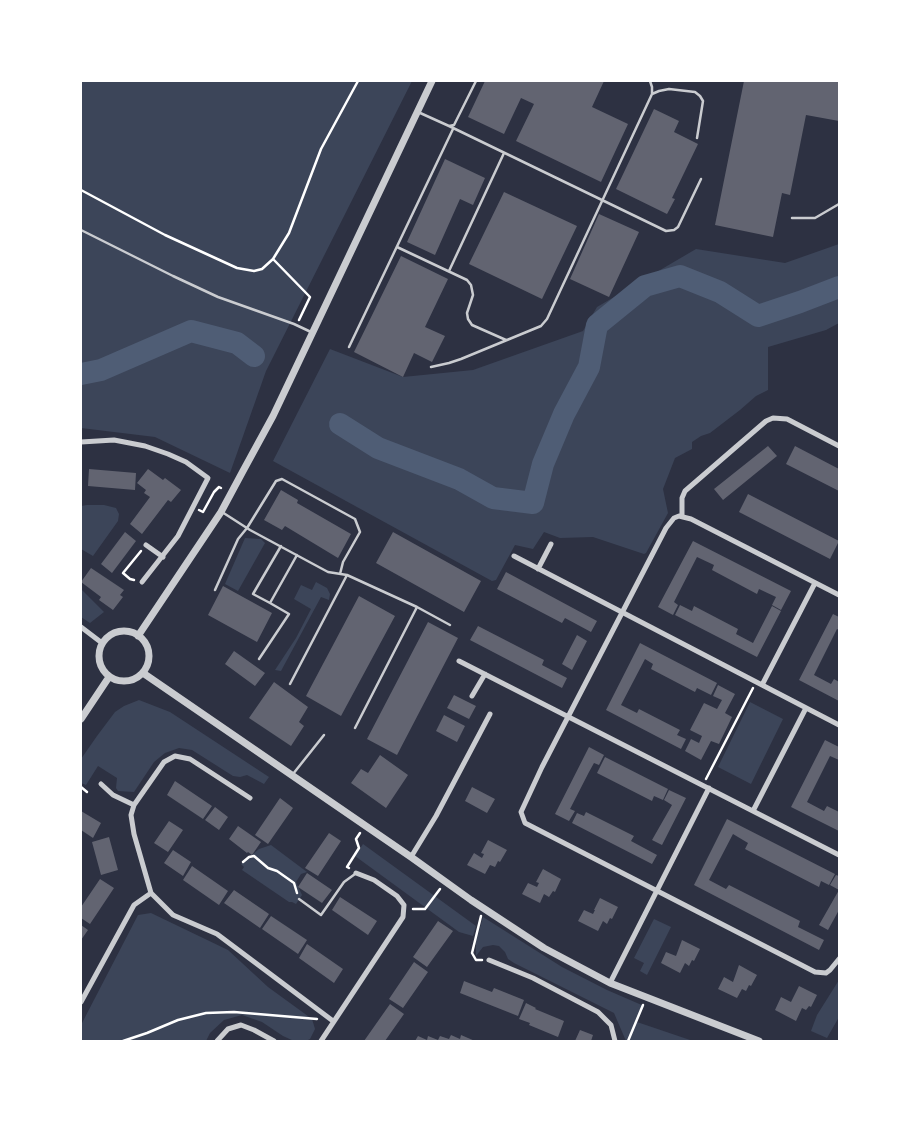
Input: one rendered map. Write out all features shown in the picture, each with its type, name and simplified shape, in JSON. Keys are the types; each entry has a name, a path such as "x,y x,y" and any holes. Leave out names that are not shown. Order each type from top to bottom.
{"street":[{"path":"138,636 221,512 273,416 432,81"},
{"path":"682,516 684,491 766,421 773,418 787,419 839,446"},
{"path":"81,442 114,440 145,446 186,462 208,478 178,536 142,582"},
{"path":"839,595 691,519 682,516 674,518 666,528 522,809 522,818 525,823 814,972 826,973 839,958"},
{"path":"538,569 551,544"},
{"path":"146,545 163,557"},
{"path":"514,556 839,725"},
{"path":"762,685 815,583"},
{"path":"81,627 102,643"},
{"path":"119,631 129,631 138,636 146,643 149,653 148,664 143,673 136,679 127,682 117,681 109,677 102,670 99,661 102,643 110,635 119,631"},
{"path":"459,661 839,855"},
{"path":"143,673 411,856 483,908 544,948 610,983 759,1041"},
{"path":"472,696 485,674"},
{"path":"81,719 109,677"},
{"path":"753,811 806,708"},
{"path":"411,856 436,816 490,714"},
{"path":"250,798 190,759 175,756 164,762 134,805 131,815 134,834 151,893 173,915 217,934 333,1021"},
{"path":"101,784 112,795 134,805"},
{"path":"610,983 709,788"},
{"path":"321,1041 403,917 404,906 397,896 374,880 356,873"},
{"path":"81,1002 134,905 151,893"},
{"path":"490,960 533,978 598,1012 611,1025 615,1041"},
{"path":"217,1041 228,1029 241,1025 274,1041"}],"lane":[{"path":"449,126 454,125 457,121 476,81"},
{"path":"432,367 450,363 541,326 652,94 650,81"},
{"path":"652,94 658,90 669,89 695,92 700,96 703,101 697,138"},
{"path":"417,112 666,231 674,230 678,227 701,179"},
{"path":"349,347 453,129"},
{"path":"449,271 504,153"},
{"path":"792,218 815,218 839,204"},
{"path":"81,230 218,297 312,332"},
{"path":"397,247 466,280 471,285 473,295 468,319 472,324 506,340"},
{"path":"215,590 238,539 276,481 282,479 355,519 360,532 343,562 340,574"},
{"path":"221,512 328,572 347,575 417,607 450,625"},
{"path":"259,659 289,614 253,594 281,546"},
{"path":"270,603 297,555"},
{"path":"290,684 347,575"},
{"path":"355,728 417,607"},
{"path":"292,775 324,735"},
{"path":"299,900 321,915 344,882 356,873"}],"path":[{"path":"81,190 165,235 237,268 254,271 262,269 274,259 293,224 321,149 358,81"},
{"path":"274,259 310,297 296,325"},
{"path":"194,507 203,512 214,492 219,486 221,488"},
{"path":"142,582 130,579 123,573 146,545"},
{"path":"703,785 756,682"},
{"path":"81,787 87,792"},
{"path":"356,873 347,867 359,848 356,839 365,825"},
{"path":"244,862 249,857 254,856 268,868 277,871 294,883 299,900"},
{"path":"404,908 425,909 445,881"},
{"path":"483,908 472,953 476,960 490,960"},
{"path":"628,1041 646,998"}],"shaded area":[{"path":"81,81 412,81 266,371 230,473 155,437 81,428"},
{"path":"839,244 839,323 826,330 768,347 768,390 756,396 710,433 692,442 692,449 675,458 663,489 668,513 644,554 593,537 560,538 544,532 533,549 515,545 496,580 492,581 273,461 330,349 403,377 473,370 583,331 597,307 696,249 785,263"},
{"path":"104,505 116,508 119,514 118,521 93,556 81,549 81,506"},
{"path":"245,538 261,539 265,543 238,591 225,584"},
{"path":"316,582 327,588 330,594 329,600 321,597 281,671 275,670 296,638 311,609 294,599 301,585 312,590"},
{"path":"81,589 104,612 90,623 81,617"},
{"path":"139,700 170,712 269,777 264,784 247,775 233,776 192,750 179,748 165,753 154,762 134,792 118,791 116,788 117,778 98,766 86,785 81,783 81,759 97,736 115,712"},
{"path":"750,702 783,719 751,784 718,767"},
{"path":"363,844 476,926 473,936 459,932 355,856"},
{"path":"271,845 307,872 301,874 296,882 302,895 296,904 289,902 242,870 244,867 241,864 259,849"},
{"path":"151,913 228,950 268,987 312,1019 315,1029 310,1039 294,1041 262,1022 242,1015 224,1020 210,1033 206,1041 81,1041 81,1025 138,915"},
{"path":"483,917 562,967 644,1006 637,1022 693,1041 626,1041 614,1013 514,963 508,959 505,952 499,946 483,947 476,956 476,942"},
{"path":"654,919 671,927 647,975 640,971 644,963 634,958"},
{"path":"839,980 839,1017 827,1038 811,1031 817,1015"}],"building":[{"path":"485,81 604,81 592,107 628,124 601,182 516,141 534,104 521,98 504,134 468,117"},
{"path":"744,81 839,81 839,121 806,115 790,195 782,193 773,237 715,225"},
{"path":"654,109 679,121 674,132 698,144 672,198 675,199 667,214 616,189"},
{"path":"445,159 485,178 473,205 460,199 435,255 407,242"},
{"path":"504,192 577,226 542,299 469,264"},
{"path":"599,214 639,232 609,297 570,279"},
{"path":"401,256 448,279 425,327 445,336 432,362 414,353 403,377 354,352"},
{"path":"768,446 777,456 723,500 714,489"},
{"path":"795,446 839,469 839,491 786,464"},
{"path":"89,469 136,473 135,490 88,486"},
{"path":"148,469 163,480 165,478 181,490 171,502 168,500 142,534 130,524 150,497 144,493 146,490 137,483"},
{"path":"281,490 298,500 297,503 351,534 338,558 285,526 282,530 264,520"},
{"path":"748,494 839,541 830,559 739,512"},
{"path":"125,532 136,541 112,573 101,564"},
{"path":"393,532 481,581 464,612 376,563"},
{"path":"693,541 791,591 781,610 772,605 776,597 759,589 757,594 712,570 714,565 697,557 674,602 678,605 673,615 658,607"},
{"path":"91,568 124,590 120,595 123,597 113,610 99,600 101,597 81,582"},
{"path":"506,572 597,621 591,632 565,618 562,623 497,589"},
{"path":"223,586 272,613 257,642 208,615"},
{"path":"359,596 395,616 341,716 306,696"},
{"path":"680,605 692,611 694,606 738,629 736,634 753,643 772,606 781,611 757,657 675,615"},
{"path":"833,614 839,617 839,630 837,629 814,675 831,684 834,679 839,682 839,701 799,680"},
{"path":"428,622 458,638 397,755 367,739"},
{"path":"478,626 544,660 542,665 567,678 562,688 470,640"},
{"path":"577,635 587,641 572,670 562,664"},
{"path":"640,643 717,683 711,695 697,688 695,692 651,669 653,664 645,659 621,705 637,713 639,709 680,730 677,735 686,739 681,749 606,710"},
{"path":"234,651 265,673 255,686 225,664"},
{"path":"274,682 308,707 299,722 304,726 291,746 249,718"},
{"path":"718,685 735,694 725,713 732,717 719,744 711,741 701,760 685,751 691,739 699,743 702,736 690,730 704,703 717,709 722,700 713,696"},
{"path":"454,695 476,706 469,719 447,708"},
{"path":"444,715 465,726 457,742 436,731"},
{"path":"825,740 839,747 839,760 830,756 807,802 824,811 827,806 839,812 839,831 791,807"},
{"path":"589,747 604,755 599,765 594,763 589,772 570,809 575,811 569,821 555,814"},
{"path":"380,755 408,775 386,808 351,783 361,769 368,773"},
{"path":"605,757 668,789 663,800 654,796 652,801 597,773"},
{"path":"175,781 212,806 203,819 167,795"},
{"path":"472,787 495,799 487,813 465,801"},
{"path":"669,790 686,798 662,845 652,840 672,805 664,800"},
{"path":"280,798 293,808 268,844 255,835"},
{"path":"215,807 228,817 219,830 205,820"},
{"path":"81,811 101,823 93,838 81,830"},
{"path":"586,812 634,836 631,841 657,855 652,864 572,823 577,813 584,816"},
{"path":"727,819 835,874 829,885 821,881 819,887 745,849 748,843 733,834 709,880 726,889 729,885 800,921 798,927 824,940 819,950 694,885"},
{"path":"169,821 183,830 168,852 154,843"},
{"path":"238,826 261,842 252,855 229,839"},
{"path":"329,833 341,841 318,876 305,868"},
{"path":"109,837 118,870 101,875 92,842"},
{"path":"488,840 507,850 500,862 498,861 495,867 490,865 485,874 467,865 474,853 482,858 484,854 481,853"},
{"path":"173,850 191,862 183,876 164,863"},
{"path":"192,866 228,891 219,905 183,880"},
{"path":"543,869 561,879 555,892 553,891 549,897 544,894 540,903 522,894 528,883 537,887 539,883 536,882"},
{"path":"307,873 332,890 322,903 298,887"},
{"path":"836,875 839,876 839,890 830,885"},
{"path":"100,879 114,888 90,924 81,918 81,907"},
{"path":"234,890 269,914 260,928 224,903"},
{"path":"839,890 839,910 828,930 819,925"},
{"path":"340,897 377,921 368,935 332,910"},
{"path":"600,898 618,907 612,919 610,918 607,924 603,921 598,931 578,921 584,910 593,914"},
{"path":"271,916 307,940 298,954 262,929"},
{"path":"438,921 453,931 427,967 413,957"},
{"path":"81,925 88,930 81,940"},
{"path":"682,940 700,949 694,961 692,960 689,966 685,963 680,973 661,963 666,952 676,956"},
{"path":"307,944 343,969 334,983 299,958"},
{"path":"414,962 428,972 403,1008 389,999"},
{"path":"739,965 757,975 751,986 749,985 746,991 742,989 737,998 718,989 724,977 733,982"},
{"path":"464,981 492,992 494,988 524,1000 518,1016 460,993"},
{"path":"799,986 817,995 811,1007 809,1006 806,1010 802,1008 796,1021 775,1010 781,997 791,1002"},
{"path":"526,1003 535,1009 564,1021 558,1037 519,1019"},
{"path":"390,1004 404,1014 385,1041 364,1041"},
{"path":"580,1030 593,1035 591,1041 575,1041"},
{"path":"451,1035 460,1039 461,1035 475,1041 415,1041 418,1036 427,1040 428,1036 438,1040 440,1036 449,1039"}],"waterway":[{"path":"340,424 378,448 459,479 493,498 533,503 543,464 564,414 589,367 597,325 645,286 680,276 720,292 758,316 839,287"},
{"path":"81,374 101,370 191,331 237,343 254,356"}]}
